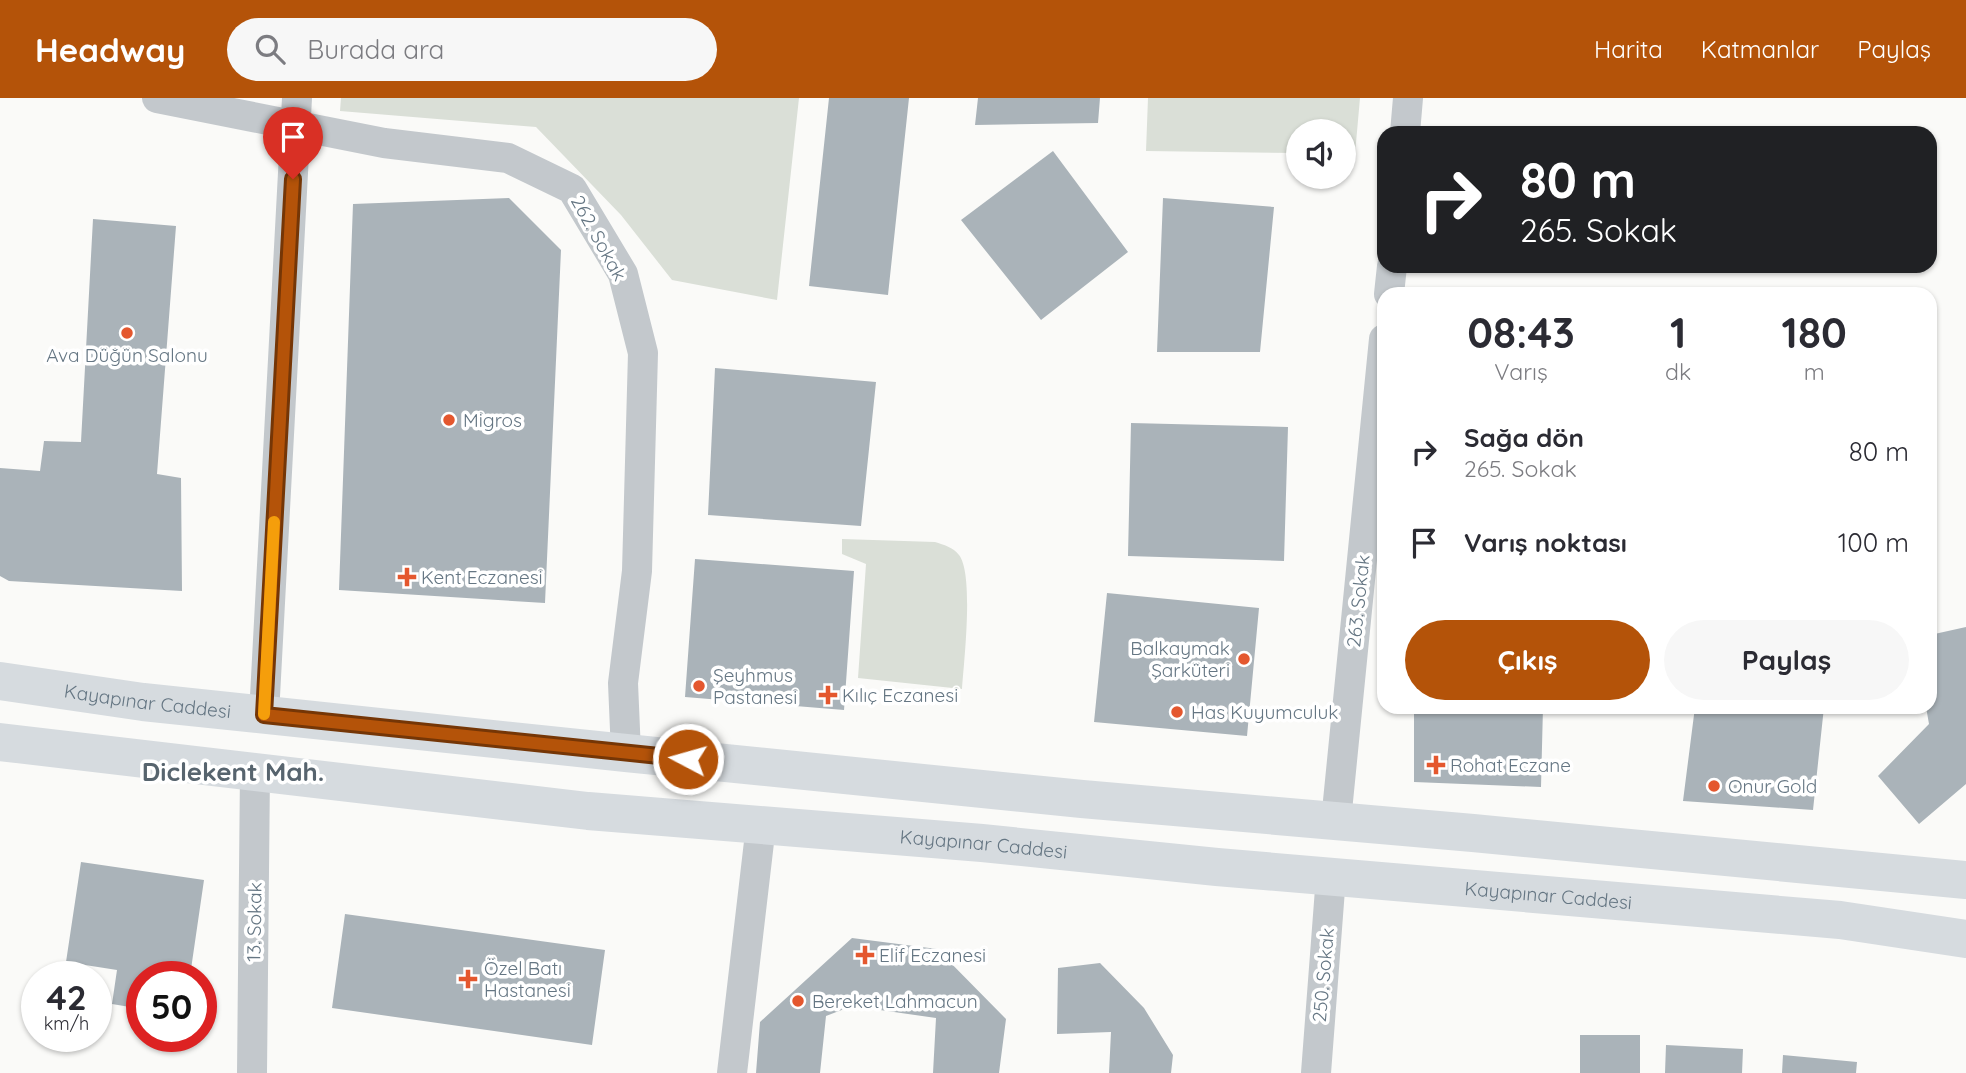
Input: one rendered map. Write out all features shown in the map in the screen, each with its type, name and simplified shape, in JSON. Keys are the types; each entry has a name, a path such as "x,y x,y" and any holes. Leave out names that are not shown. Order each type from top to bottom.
{"main road":[{"name":"Kayapınar Caddesi","path":"0,681 143,702 626,753 1082,799 1966,880"},
{"name":"Kayapınar Caddesi","path":"0,742 588,811 1840,920 1966,939"}],"street":[{"name":"262. Sokak","path":"157,98 235,115 296,111 384,142 508,158 572,189 623,274 643,353 637,571 623,683 626,753"},
{"path":"1406,126 1408,98"},
{"path":"264,715 296,111"},
{"name":"263. Sokak","path":"1336,821 1377,409"},
{"name":"13. Sokak","path":"252,1073 255,771"},
{"path":"732,1073 761,825"},
{"name":"250. Sokak","path":"1316,1073 1331,876"}],"shaded area":[{"path":"341,98 799,98 777,300 672,280 621,215 536,127 340,111"},
{"path":"1148,98 1360,98 1356,143 1356,119 1286,119 1286,153 1146,151"},
{"path":"842,539 935,542 951,548 959,555 964,565 967,598 962,689 858,678 866,564 842,554"}],"building":[{"path":"829,98 909,98 888,295 809,286"},
{"path":"978,98 1100,98 1098,123 975,125"},
{"path":"1053,151 1128,252 1041,320 961,220"},
{"name":"Migros","path":"509,198 561,250 545,603 339,590 353,204"},
{"path":"1163,198 1274,207 1260,352 1157,352"},
{"name":"Ava Düğün Salonu","path":"93,219 176,226 157,474 181,478 182,591 9,581 0,576 0,468 40,471 44,441 81,442"},
{"path":"715,368 876,382 861,526 708,515"},
{"path":"1131,423 1288,427 1284,561 1128,556"},
{"path":"695,559 854,571 844,710 685,697"},
{"path":"1107,593 1259,608 1247,736 1094,722"},
{"path":"1966,627 1966,784 1919,824 1878,776 1929,724 1927,714 1937,714 1937,633"},
{"path":"1414,714 1543,714 1541,787 1414,782"},
{"path":"1694,714 1823,714 1813,810 1683,801"},
{"path":"81,862 204,880 192,961 126,961 126,1006 112,1004 117,970 112,969 112,961 66,961"},
{"name":"Özel Batı Hastanesi","path":"345,914 605,950 592,1045 332,1008"},
{"path":"852,938 937,949 1006,1019 999,1073 933,1073 936,1018 852,1006 826,1016 820,1073 756,1073 760,1022"},
{"path":"1100,963 1144,1008 1173,1055 1171,1073 1109,1073 1111,1032 1057,1034 1058,968"},
{"path":"1580,1035 1640,1035 1640,1073 1580,1073"},
{"path":"1666,1045 1743,1049 1742,1073 1665,1073"},
{"path":"1783,1055 1857,1062 1856,1073 1782,1073"}],"slow traffic":[{"path":"264,714 274,522"}],"place":[{"name":"Ava Düğün Salonu","path":"127,333"},
{"name":"Migros","path":"449,420"},
{"name":"Kent Eczanesi","path":"407,577"},
{"name":"Balkaymak Şarküteri","path":"1244,659"},
{"name":"Şeyhmus Pastanesi","path":"699,686"},
{"name":"Kılıç Eczanesi","path":"828,695"},
{"name":"Has Kuyumculuk","path":"1177,712"},
{"name":"Rohat Eczane","path":"1436,765"},
{"name":"Onur Gold","path":"1714,786"},
{"name":"Elif Eczanesi","path":"865,955"},
{"name":"Özel Batı Hastanesi","path":"468,979"},
{"name":"Bereket Lahmacun","path":"798,1001"}],"district":[{"name":"Diclekent Mah.","path":"233,772"}],"route":[{"path":"293,179 264,715 688,759"}]}
